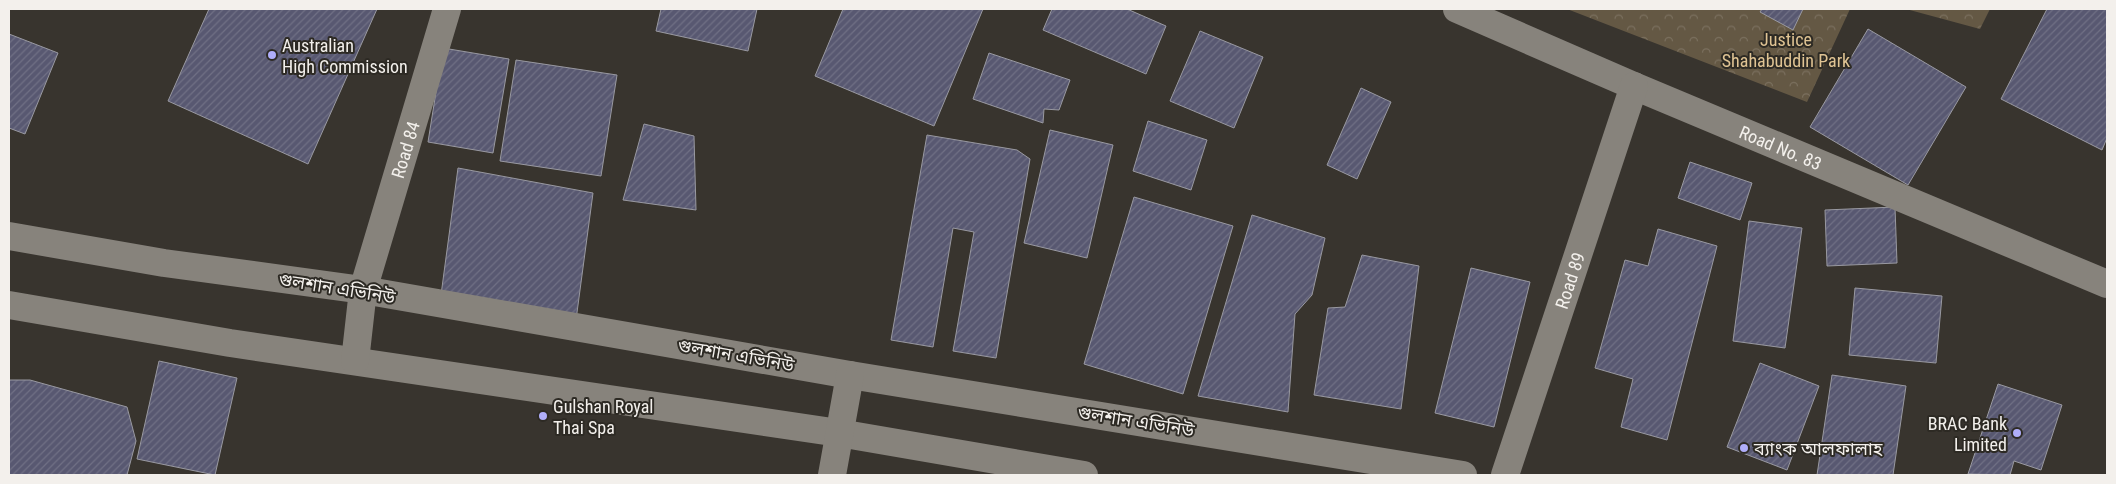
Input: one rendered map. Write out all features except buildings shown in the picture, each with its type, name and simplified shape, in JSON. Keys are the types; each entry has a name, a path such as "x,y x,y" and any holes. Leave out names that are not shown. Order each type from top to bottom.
{"street":[{"name":"Road 84","path":"355,361 363,290 447,9"},
{"name":"Road No. 83","path":"1456,9 1634,86 2107,284"},
{"name":"Road 89","path":"1505,475 1634,86"},
{"name":"গুলশান এভিনিউ","path":"9,236 164,263 363,290 850,375 1464,475"},
{"path":"9,305 230,343 839,434 1084,475"},
{"path":"832,475 850,375"}],"green space":[{"name":"Justice Shahabuddin Park","path":"1567,9 1850,9 1807,102"},
{"path":"1906,9 1990,9 1980,29"}],"place":[{"name":"Australian High Commission","path":"272,55"},
{"name":"Gulshan Royal Thai Spa","path":"543,416"},
{"name":"BRAC Bank Limited","path":"2017,433"},
{"name":"ব্যাংক আলফালাহ","path":"1744,448"}]}
